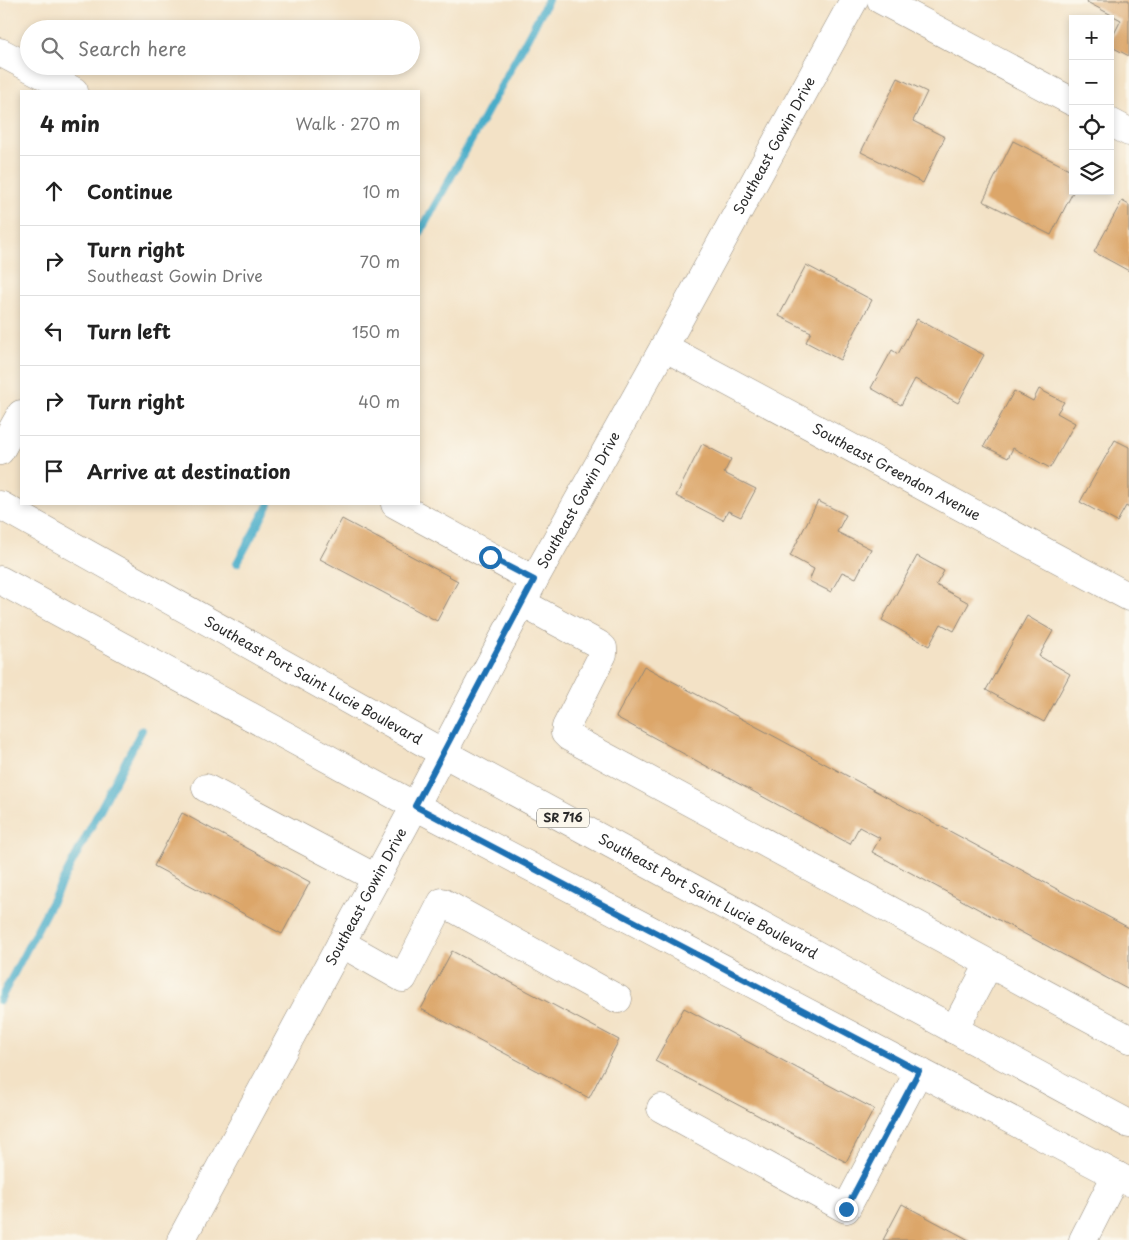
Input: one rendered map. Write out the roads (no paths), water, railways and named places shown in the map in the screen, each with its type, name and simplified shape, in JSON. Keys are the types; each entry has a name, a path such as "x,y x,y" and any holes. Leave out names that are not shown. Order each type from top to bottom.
{"main road":[{"name":"Southeast Gowin Drive","path":"181,1240 528,592 854,0"},
{"path":"881,0 1069,100"},
{"path":"0,52 20,63"},
{"path":"44,75 72,90"},
{"path":"1114,124 1129,132"},
{"name":"Southeast Greendon Avenue","path":"664,347 1129,597"},
{"path":"0,451 12,417"},
{"name":"Southeast Port Saint Lucie Boulevard","path":"0,505 442,753 1129,1124"},
{"path":"397,505 528,592 603,648 603,654 566,727 565,733 569,737 1129,1039"},
{"path":"0,580 415,806 1123,1179 1083,1240"},
{"path":"206,788 376,878"},
{"path":"341,943 403,978 442,902 618,999"},
{"path":"954,1030 989,964"},
{"path":"661,1108 846,1209 919,1071"}],"waterway":[{"path":"420,232 548,0"},
{"path":"237,563 268,505"},
{"path":"0,1000 142,730"}]}
